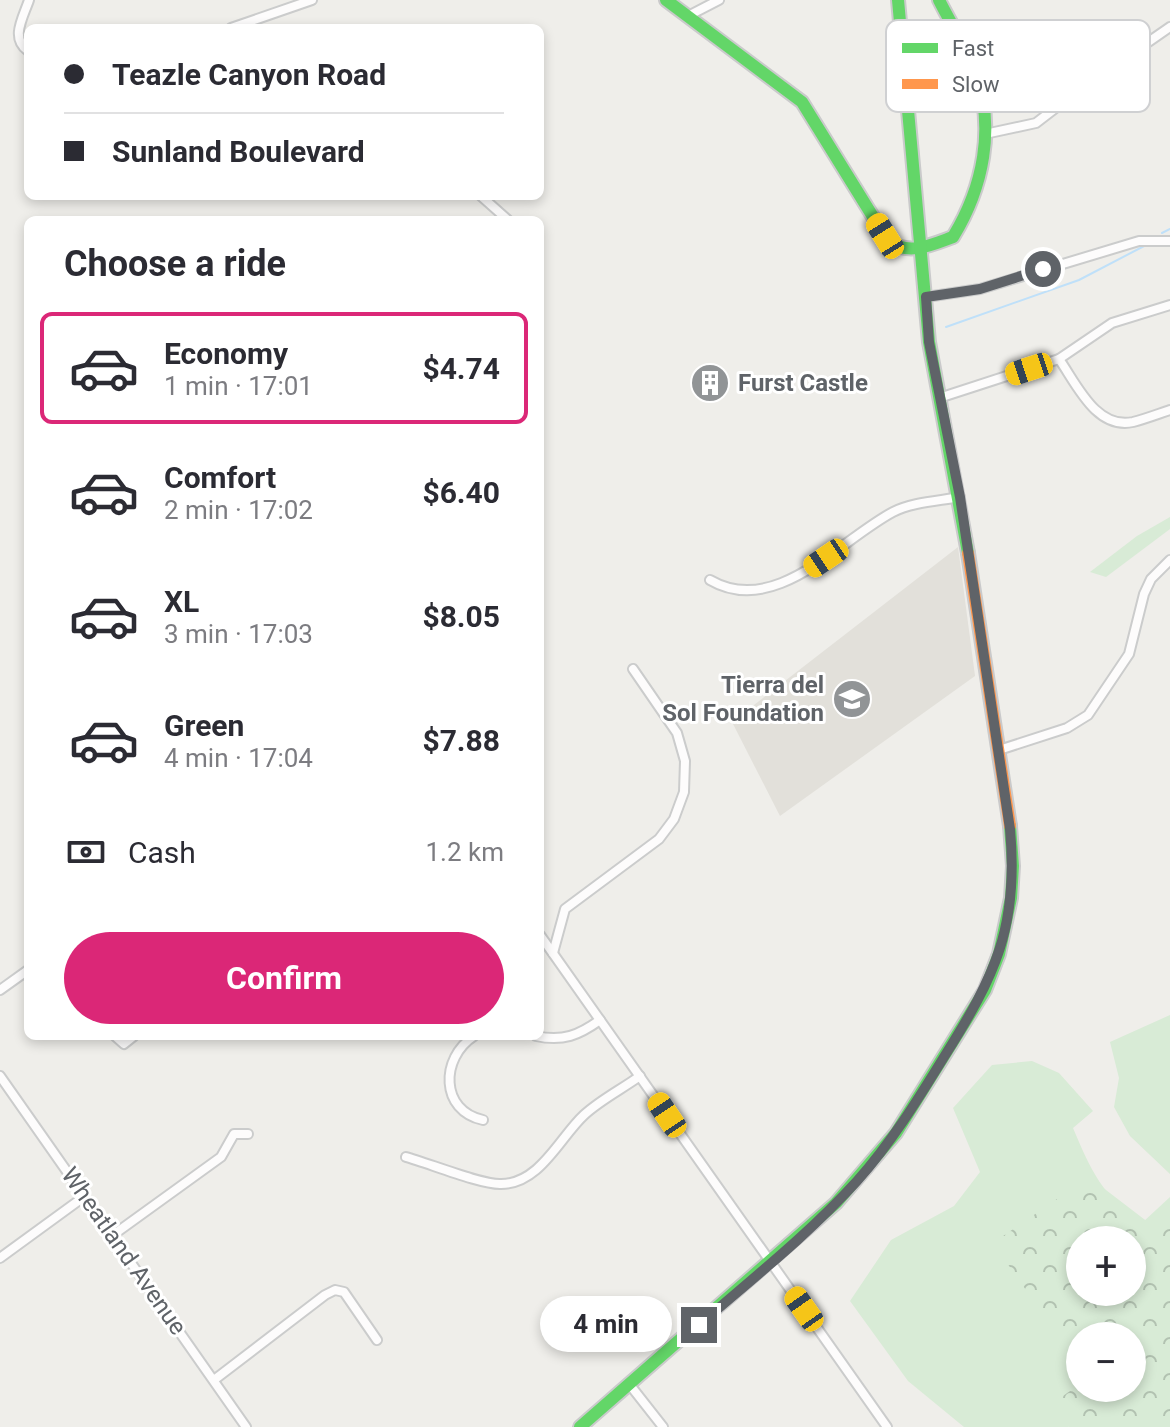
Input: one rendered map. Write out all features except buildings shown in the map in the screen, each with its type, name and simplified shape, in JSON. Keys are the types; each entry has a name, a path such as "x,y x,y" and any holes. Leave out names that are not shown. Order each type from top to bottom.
{"main road":[{"path":"666,0 802,102 888,241 898,248 921,248 953,237 959,229 978,182 985,134 982,112"},
{"path":"898,0 900,20"},
{"path":"939,0 949,20"},
{"path":"580,1427 836,1203 880,1154 910,1112 985,990 1000,952 1011,898 1012,850 960,497 929,342 908,112"}],"street":[{"path":"24,48 17,36 29,0"},
{"path":"243,24 312,0"},
{"path":"688,16 719,0"},
{"path":"1150,41 1170,27"},
{"path":"985,134 1036,123 1050,112"},
{"path":"486,200 504,216"},
{"path":"926,297 980,289 1139,241 1170,241"},
{"path":"939,398 1059,359 1112,323 1170,305"},
{"path":"1059,359 1093,407 1110,420 1132,422 1170,410"},
{"path":"710,580 721,586 743,589 781,583 805,573 897,510 960,497"},
{"path":"999,750 1067,728 1088,715 1129,654 1144,594 1151,579 1170,560"},
{"path":"553,953 565,909 650,847 667,829 679,809 685,775 681,746 672,725 633,669"},
{"path":"544,941 887,1427"},
{"path":"0,990 24,973"},
{"path":"544,1037 573,1037 600,1020"},
{"path":"470,1040 456,1054 449,1076 451,1090 458,1108 467,1117 483,1120"},
{"name":"Wheatland Avenue","path":"0,1076 246,1427"},
{"path":"406,1157 490,1183 523,1178 542,1164 585,1114 640,1076"},
{"path":"113,1235 221,1157 234,1134 248,1134"},
{"path":"0,1258 85,1196"},
{"path":"214,1380 333,1291 344,1292 377,1340"},
{"path":"630,1385 663,1427"}],"shaded area":[{"name":"Tierra del Sol Foundation","path":"958,547 975,676 780,816 732,722"}],"green space":[{"path":"1170,517 1170,529 1106,577 1090,572 1137,536"},
{"path":"1170,1015 1170,1174 1130,1136 1114,1107 1119,1078 1110,1042"},
{"path":"1032,1061 1059,1073 1093,1111 1073,1128 1099,1181 1118,1204 1143,1222 1170,1197 1170,1427 1079,1427 1078,1424 1068,1427 964,1427 908,1381 850,1301 891,1240 954,1206 980,1172 953,1108 992,1065"},
{"path":"1089,1177 1153,1226 1170,1229 1170,1427 1069,1427 1053,1403 1066,1394 1066,1402 1146,1402 1146,1322 1066,1322 1066,1347 993,1243"}],"waterway":[{"path":"1162,233 1170,229"},
{"path":"946,327 1079,280 1148,244"}],"traffic: fast":[{"path":"666,0 802,102 888,241 904,248 928,246 953,237 979,178 985,112"},
{"path":"898,0 900,20"},
{"path":"939,0 949,20"},
{"path":"908,112 929,342 968,553"},
{"path":"580,1427 836,1203 896,1133 985,990 999,954 1011,898 1013,866 1010,826"}],"traffic: slow":[{"path":"968,553 1010,826"}],"place":[{"name":"Furst Castle","path":"710,383"},
{"name":"Tierra del Sol Foundation","path":"852,699"}],"route":[{"path":"699,1325 836,1203 880,1154 963,1028 985,990 1000,952 1011,898 1013,866 1010,829 960,497 929,342 926,297 980,289 1043,269"}]}
